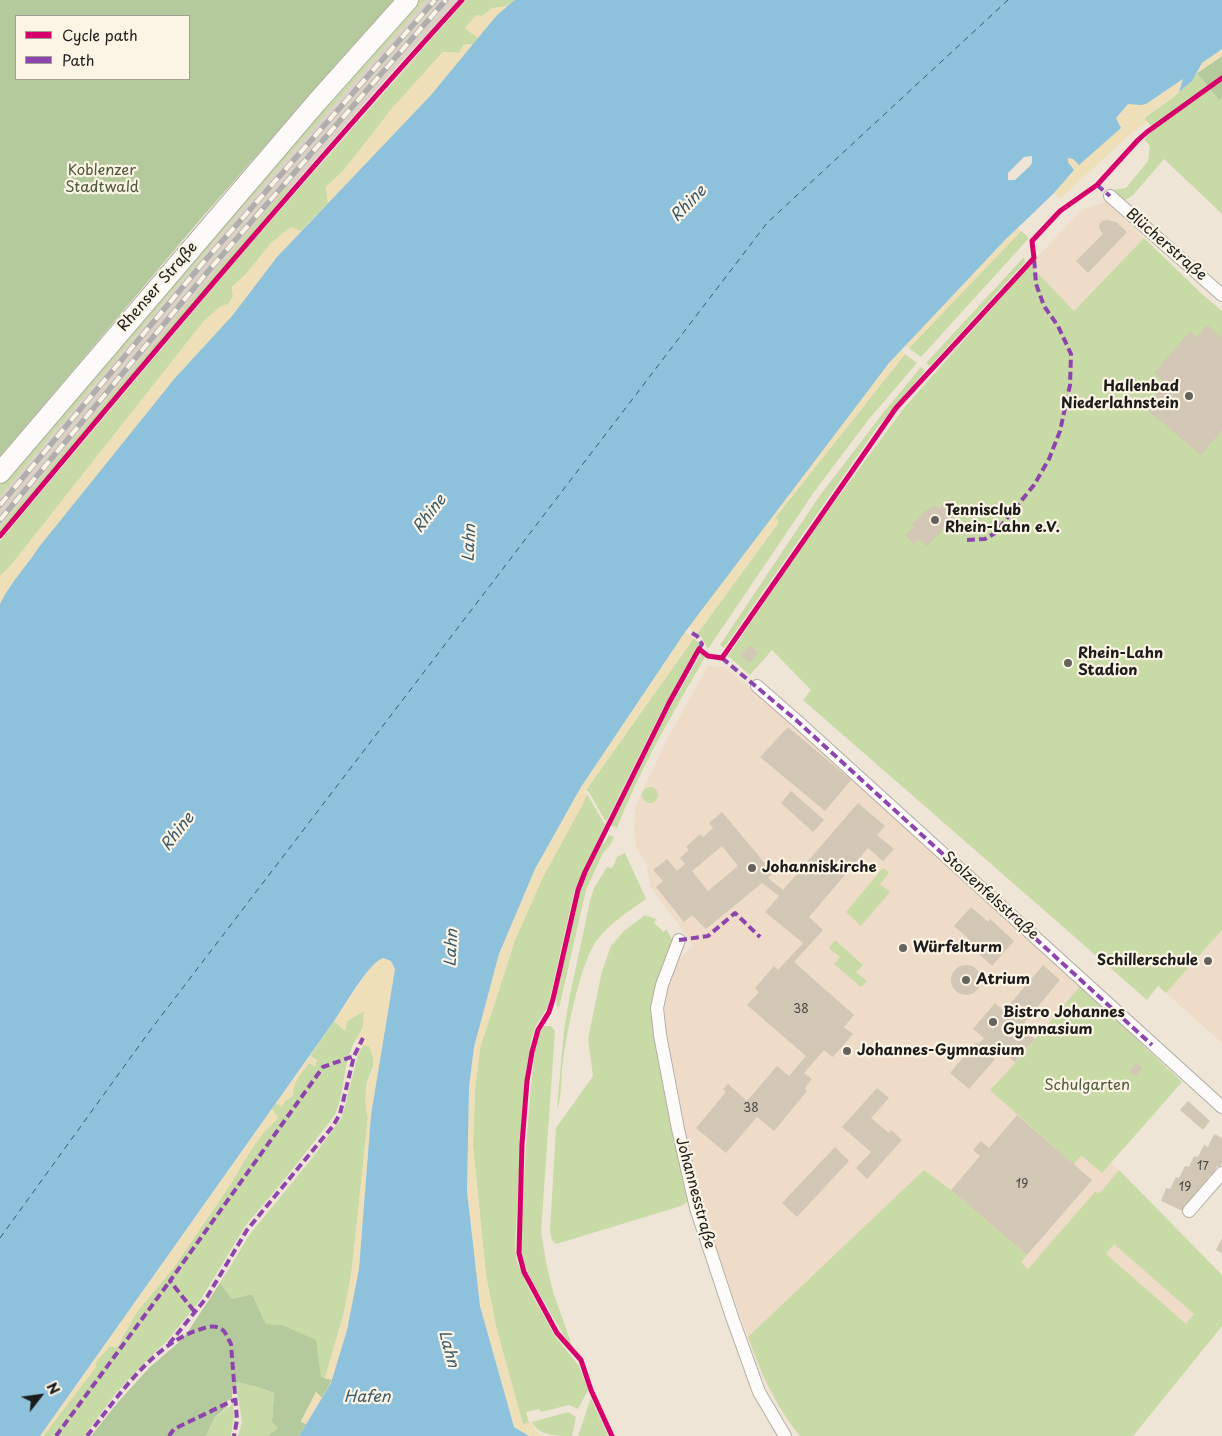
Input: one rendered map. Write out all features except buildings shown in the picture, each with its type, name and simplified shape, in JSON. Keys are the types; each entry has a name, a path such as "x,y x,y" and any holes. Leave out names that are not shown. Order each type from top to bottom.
{"main road":[{"name":"Rhenser Straße","path":"0,473 316,103 408,0"}],"street":[{"name":"Blücherstraße","path":"1110,196 1222,295"},
{"name":"Stolzenfelsstraße","path":"757,686 1222,1107"},
{"name":"Johannesstraße","path":"679,940 662,985 657,1008 660,1035 678,1129 696,1208 732,1317 759,1392 785,1436"},
{"path":"1189,1211 1222,1173"}],"shaded area":[{"path":"426,0 459,0 399,64 290,189 287,188 0,527 0,496 235,217"},
{"path":"1106,202 1144,238 1074,311 1030,265 1082,209"},
{"name":"Johannes-Gymnasium","path":"708,666 724,667 754,690 1080,986 1010,1070 1119,1170 1222,1275 1222,1326 1133,1436 800,1436 786,1419 762,1377 701,1205 684,1128 664,1017 667,988 677,961 693,945 650,886 647,865 636,847 634,829 636,805 667,739"},
{"name":"Schillerschule","path":"1222,930 1222,1043 1166,993"}],"green space":[{"name":"Koblenzer Stadtwald","path":"0,0 396,0 365,32 198,222 0,457"},
{"path":"417,0 426,0 235,217 0,496 0,483"},
{"path":"466,0 515,0 508,6 493,8 465,28 478,38 473,45 464,44 459,53 443,52 393,108 344,170 326,187 328,203 301,231 291,227 271,243 247,273 232,287 233,297 228,304 220,307 204,321 0,577 0,541 244,251"},
{"path":"1222,56 1222,98 1219,100 1197,73"},
{"path":"1197,73 1219,100 1222,98 1222,214 1164,159 1133,195 1124,201 1113,190 1126,188 1148,161 1150,146 1144,139 1154,129 1144,118 1179,92"},
{"path":"287,187 290,189 0,533 0,527"},
{"path":"1021,231 1029,238 921,357 909,348"},
{"path":"1144,238 1222,311 1222,930 1166,993 1158,986 1147,1000 803,700 811,690 772,650 750,675 728,656 813,531 904,408 1030,265 1074,311"},
{"path":"1024,257 1025,262 930,366 926,363"},
{"path":"905,354 917,363 869,419 814,492 708,649 697,634 779,522 775,518"},
{"path":"921,367 925,371 876,429 724,648 720,645 818,498"},
{"path":"694,638 700,645 659,716 606,822 586,790"},
{"path":"701,654 705,657 647,762 617,828 610,825 663,719"},
{"path":"647,787 653,787 658,792 656,801 647,803 642,798 642,792"},
{"path":"587,794 605,825 574,892 548,1006 532,1037 526,1070 522,1113 515,1248 517,1262 529,1289 555,1336 579,1366 588,1390 578,1409 569,1405 541,1412 539,1409 526,1412 529,1423 523,1425 496,1327 486,1275 473,1146 475,1089 480,1048 515,940 542,879"},
{"path":"609,835 614,837 603,853 586,890 559,1008 557,1007 556,998 578,896 586,873 602,843 604,844"},
{"path":"625,853 646,899 608,928 597,940 585,964 571,1016 557,1109 564,1030 590,901 594,888 607,867 612,868 617,857"},
{"path":"883,868 889,873 880,884 890,892 861,926 846,912"},
{"path":"645,915 656,919 654,923 664,932 666,929 672,939 652,1007 652,1025 672,1131 689,1201 681,1206 556,1244 552,1240 550,1232 556,1128 593,1076 588,1039 602,971 611,946 624,931"},
{"path":"835,940 863,965 856,972 867,981 861,987 834,964 840,957 829,948"},
{"name":"Schulgarten","path":"1080,986 1182,1082 1102,1173 1082,1156 1073,1164 990,1090"},
{"path":"364,1011 364,1024 348,1058 335,1115 246,1225 201,1299 167,1341 116,1393 84,1436 43,1436 96,1367 96,1362 110,1346 117,1347 136,1313 174,1267 228,1188 251,1150 263,1133 278,1118 272,1109 276,1103 282,1106 296,1080 309,1063 315,1066 317,1060 310,1056 334,1021 345,1031 347,1021"},
{"path":"544,1026 551,1026 555,1031 541,1232 553,1292 573,1348 530,1277 520,1243 534,1058 538,1038"},
{"path":"364,1045 369,1046 373,1065 366,1089 368,1117 352,1269 344,1313 325,1378 321,1377 282,1325 266,1324 252,1294 232,1299 220,1283 250,1234 313,1157 342,1117 359,1051"},
{"path":"924,1170 951,1190 1027,1255 1021,1262 1028,1269 1095,1192 1100,1193 1119,1170 1222,1275 1222,1326 1133,1436 800,1436 783,1413 769,1388 748,1337","holes":["1114,1244 1194,1314 1186,1324 1106,1254"]},
{"path":"220,1283 232,1299 252,1294 266,1324 282,1325 316,1340 321,1377 332,1380 322,1398 316,1392 301,1422 306,1424 299,1436 268,1436 278,1428 272,1422 274,1393 237,1382 236,1386 232,1386 232,1398 226,1402 227,1407 214,1418 206,1436 91,1436 118,1402 150,1367 187,1333"},
{"path":"237,1382 274,1393 272,1422 278,1428 268,1436 238,1436 242,1422"},
{"path":"591,1398 608,1436 578,1436"},
{"path":"233,1404 234,1417 231,1436 206,1436 214,1418"},
{"path":"568,1412 576,1417 572,1436 543,1433 532,1422"}],"sand":[{"path":"508,6 497,15 478,38 465,28 476,15 482,16 493,8"},
{"path":"464,44 473,45 431,95 328,203 326,187 344,170 392,108 443,52 459,53"},
{"path":"1222,49 1222,56 1197,73 1202,63"},
{"path":"1184,79 1179,92 1144,117 1147,122 1128,136 1060,199 1054,193 1074,170 1068,162 1068,158 1073,159 1079,165 1120,128 1116,118 1128,104 1146,104"},
{"path":"291,227 301,231 277,257 232,316 175,378 39,547 8,589 0,604 0,576 12,564 204,321 220,307 228,304 233,297 232,287 247,273 271,243"},
{"path":"1018,227 1021,231 909,348 905,345"},
{"path":"901,350 905,354 775,517 779,522 697,634 688,627 869,387"},
{"path":"685,632 694,638 584,792 587,794 583,804 542,879 515,940 480,1048 475,1089 473,1146 486,1276 496,1327 523,1424 532,1422 535,1431 544,1436 529,1436 514,1427 480,1306 467,1191 469,1087 474,1047 499,954 535,869 581,787"},
{"path":"384,958 391,961 395,969 371,1115 359,1269 347,1330 332,1380 325,1378 344,1313 352,1269 368,1117 366,1093 369,1079 374,1069 373,1055 369,1046 364,1045 362,1048 357,1037 362,1032 364,1011 347,1021 345,1031 334,1021 372,965"},
{"path":"310,1056 317,1060 315,1066 309,1063 296,1082 293,1096 285,1101 282,1107 276,1103"},
{"path":"272,1109 278,1118 263,1133 251,1150 228,1188 174,1267 136,1313 117,1347 110,1346 96,1362 96,1367 43,1436 40,1436"},
{"path":"316,1392 322,1398 306,1424 301,1421"}],"water":[{"path":"515,0 1222,0 1222,49 1202,63 1192,81 1179,92 1183,79 1146,104 1128,104 1116,118 1121,128 1079,165 1073,159 1068,158 1068,162 1074,170 1054,193 1005,240 889,363 685,632 581,787 535,869 499,954 474,1047 469,1087 467,1191 480,1306 514,1427 529,1436 299,1436 331,1383 347,1330 359,1269 371,1115 395,969 391,961 383,958 377,961 364,976 40,1436 0,1436 0,604 8,589 39,547 175,378 232,316 277,257 431,95 497,15"}],"pier":[{"path":"1032,156 1030,166 1015,180 1008,180 1008,173 1024,157"}],"ferry route":[{"path":"0,1238 149,1032 767,223 1008,0"}],"railway":[{"path":"0,505 202,264 435,0"},
{"path":"0,520 210,269 446,0"}],"marked path":[{"path":"1097,185 1110,196"},
{"path":"967,540 985,539 995,533 1034,485 1049,459 1060,431 1070,385 1071,354 1058,326 1044,306 1036,284 1034,258"},
{"path":"692,633 697,636 702,644 699,649"},
{"path":"722,658 796,720 1152,1045"},
{"path":"679,940 708,936 735,913 760,937"},
{"path":"169,1344 207,1297 247,1230 333,1126 340,1114 354,1056 363,1038"},
{"path":"194,1311 170,1281 323,1067 354,1056"},
{"path":"56,1436 170,1281"},
{"path":"87,1436 124,1389 152,1359 183,1336 213,1326 222,1329 231,1344 237,1420 234,1436"},
{"path":"169,1436 174,1429 234,1400"}],"cycle path":[{"path":"0,536 228,266 462,0"},
{"path":"612,1436 591,1390 581,1360 557,1333 524,1272 519,1253 522,1144 527,1081 532,1052 538,1030 549,1012 553,999 578,890 585,872 669,703 699,649 708,656 722,658 896,408 1034,258 1032,241 1060,211 1097,185 1147,132 1222,78"}],"place":[{"name":"Hallenbad Niederlahnstein","path":"1189,396"},
{"name":"Tennisclub Rhein-Lahn e.V.","path":"935,520"},
{"name":"Rhein-Lahn Stadion","path":"1068,663"},
{"name":"Johanniskirche","path":"752,868"},
{"name":"Würfelturm","path":"903,948"},
{"name":"Schillerschule","path":"1208,961"},
{"name":"Atrium","path":"966,980"},
{"name":"Bistro Johannes Gymnasium","path":"993,1022"},
{"name":"Johannes-Gymnasium","path":"847,1051"}],"water label":[{"name":"Rhine","path":"689,204"},
{"name":"Rhine","path":"430,514"},
{"name":"Lahn","path":"470,543"},
{"name":"Rhine","path":"178,832"},
{"name":"Lahn","path":"452,948"},
{"name":"Lahn","path":"448,1349"},
{"name":"Hafen","path":"367,1398"}]}
